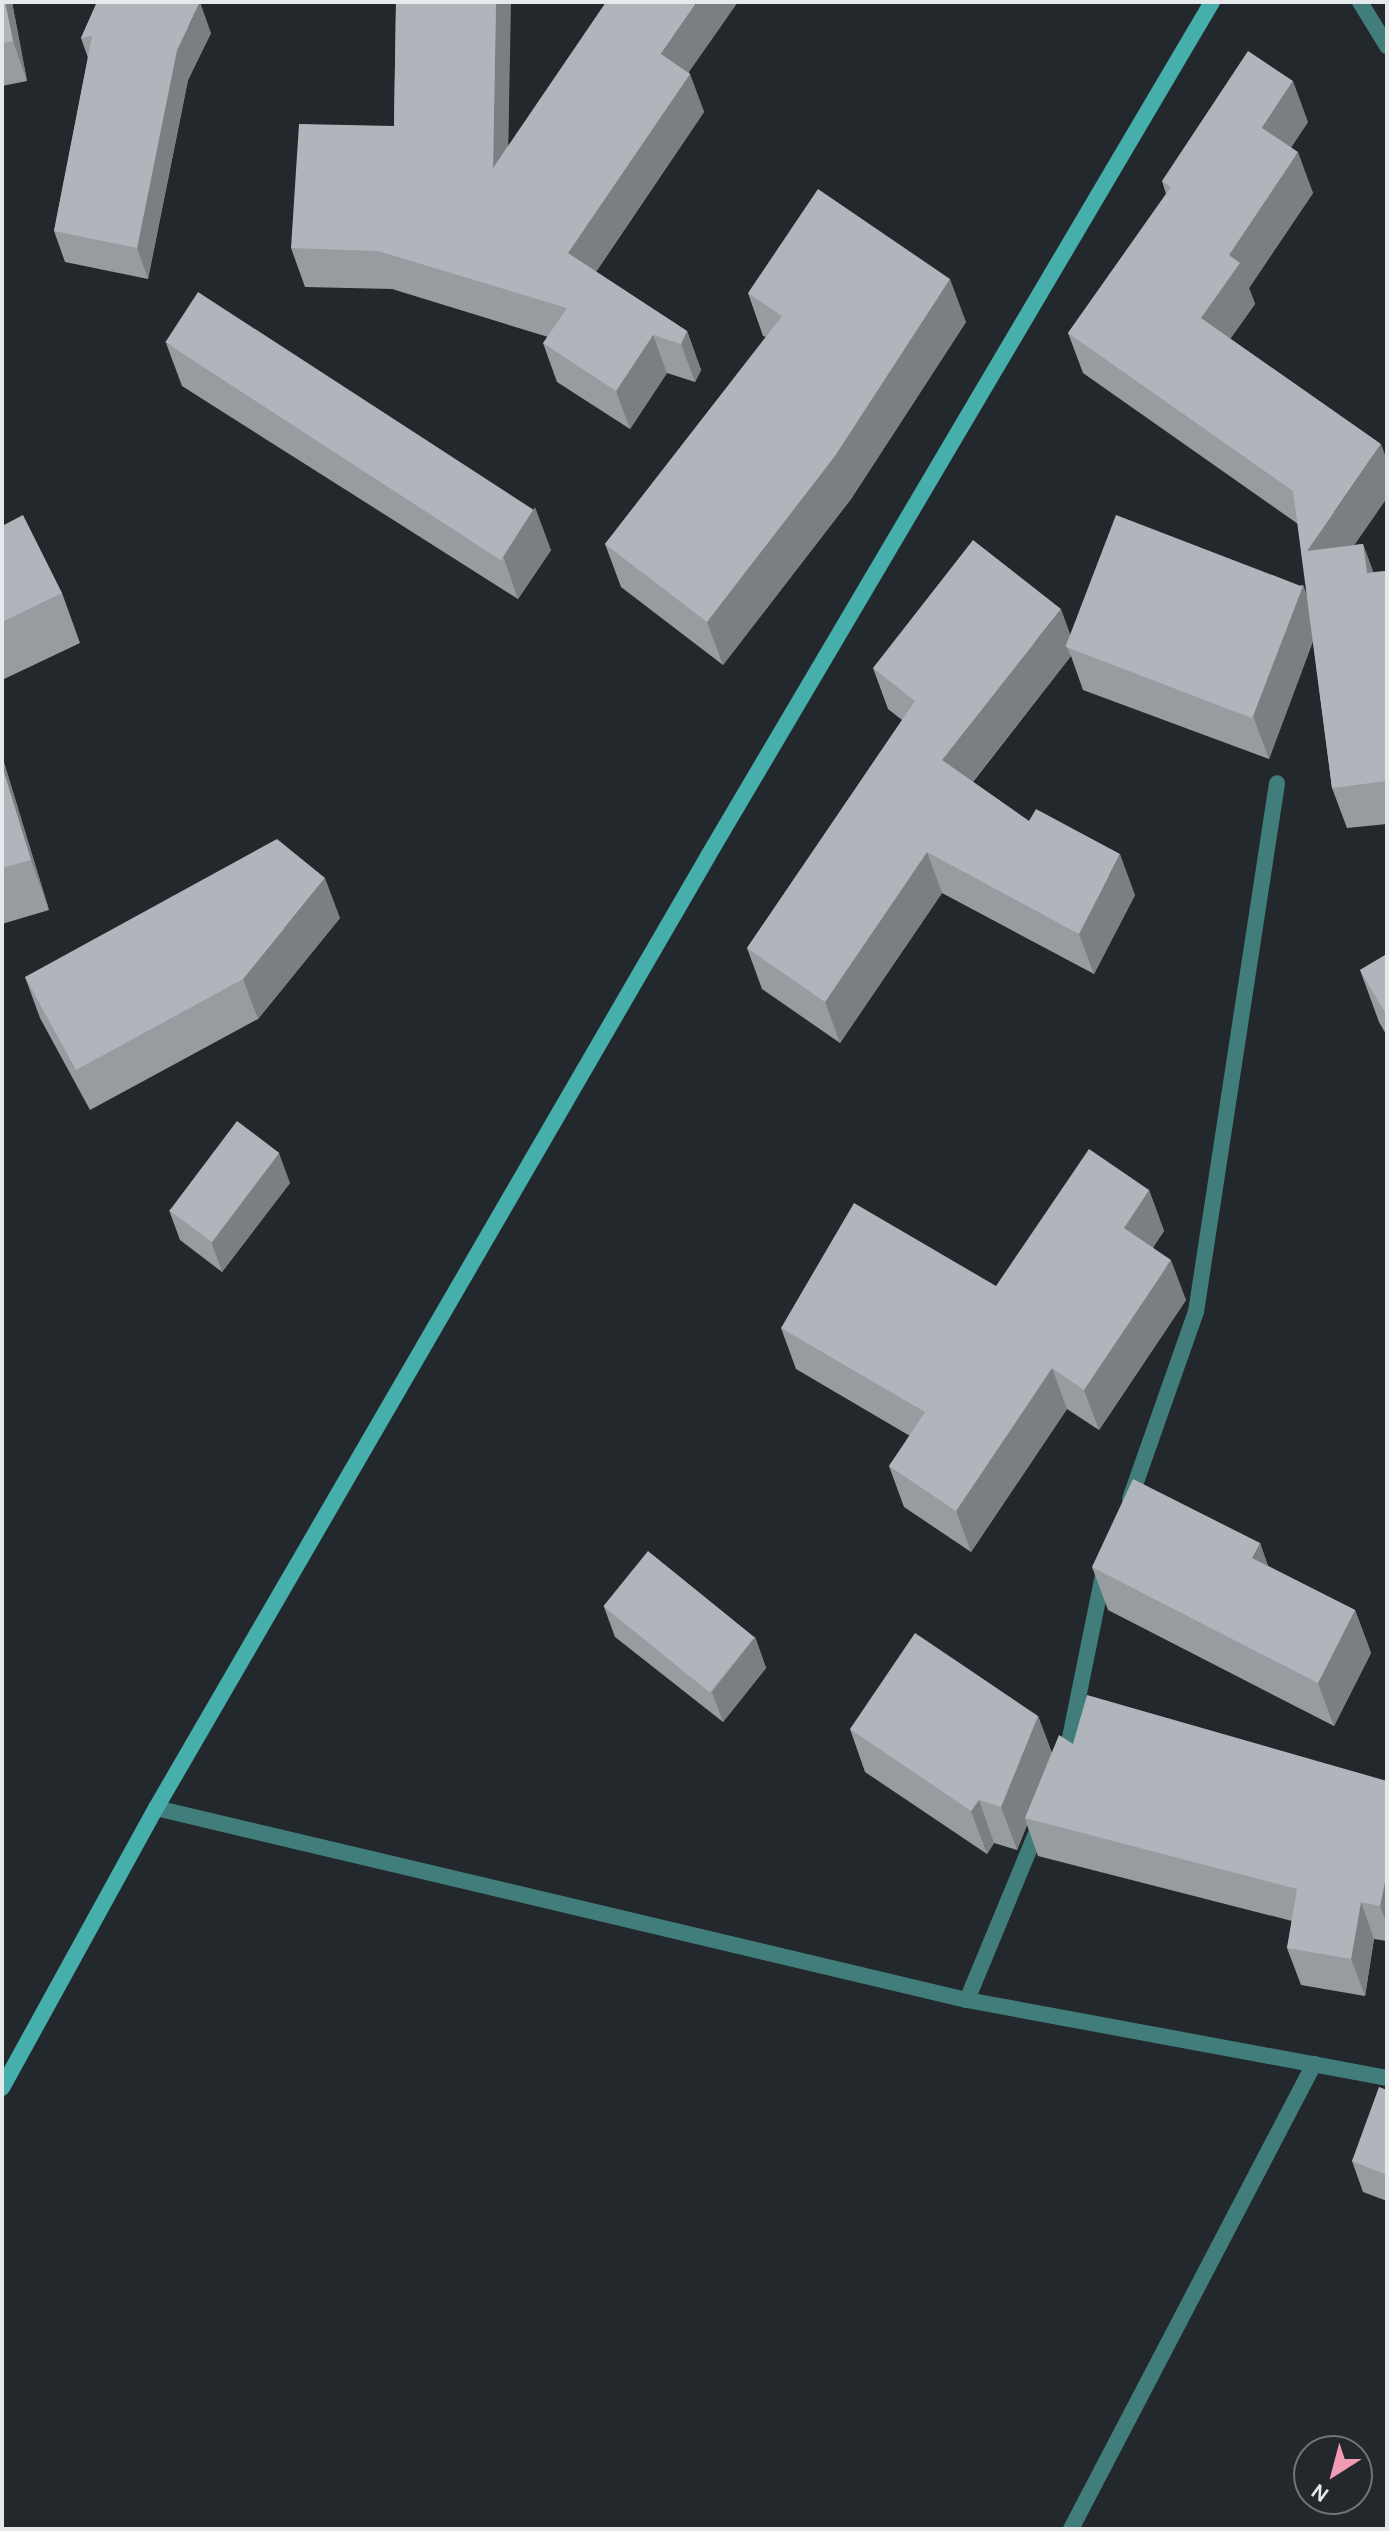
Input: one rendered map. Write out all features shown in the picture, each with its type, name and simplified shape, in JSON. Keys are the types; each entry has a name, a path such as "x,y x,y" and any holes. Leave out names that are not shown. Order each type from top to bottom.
{"main road":[{"path":"2,2088 156,1808 1212,2"}],"street":[{"path":"1360,2 1387,46"},
{"path":"1124,1516 1196,1312 1277,783"},
{"path":"967,2000 1074,1739 1113,1545"},
{"path":"156,1808 967,2000 1387,2078"},
{"path":"1071,2529 1314,2064"}],"building":[{"path":"2,2 5,2 13,41 2,43"},
{"path":"97,2 200,2 177,50 137,248 54,231 92,36 81,38"},
{"path":"396,2 496,2 493,168 606,2 697,2 661,54 690,74 568,253 687,331 681,344 653,335 616,391 543,343 567,308 378,251 291,248 299,124 394,126"},
{"path":"1248,51 1293,81 1262,128 1298,152 1229,255 1240,263 1201,318 1381,444 1307,551 1363,544 1367,573 1387,571 1387,781 1332,788 1293,491 1068,333 1171,187 1162,181"},
{"path":"818,189 950,279 835,456 707,622 605,544 782,316 748,293"},
{"path":"198,292 533,510 501,560 165,342"},
{"path":"23,515 62,593 2,622 2,526"},
{"path":"1116,515 1303,587 1252,718 1065,647"},
{"path":"973,540 1061,609 942,760 1029,821 1036,809 1120,854 1079,934 927,852 825,1002 747,948 915,701 873,668"},
{"path":"2,766 31,860 2,868"},
{"path":"277,839 325,878 243,979 76,1070 25,977"},
{"path":"1387,954 1387,1016 1360,970"},
{"path":"237,1121 279,1153 212,1242 170,1210"},
{"path":"1089,1149 1149,1190 1124,1228 1171,1260 1084,1390 1052,1368 956,1511 889,1466 925,1412 781,1328 854,1203 996,1286"},
{"path":"1133,1479 1260,1543 1252,1558 1355,1610 1318,1683 1092,1567"},
{"path":"648,1551 754,1637 710,1692 603,1606"},
{"path":"915,1633 1038,1716 1001,1807 979,1800 971,1811 850,1729"},
{"path":"1087,1695 1387,1781 1387,1872 1380,1906 1361,1902 1351,1959 1287,1948 1297,1889 1025,1818 1059,1735 1073,1744"},
{"path":"1379,2087 1387,2090 1387,2175 1352,2161"}]}
